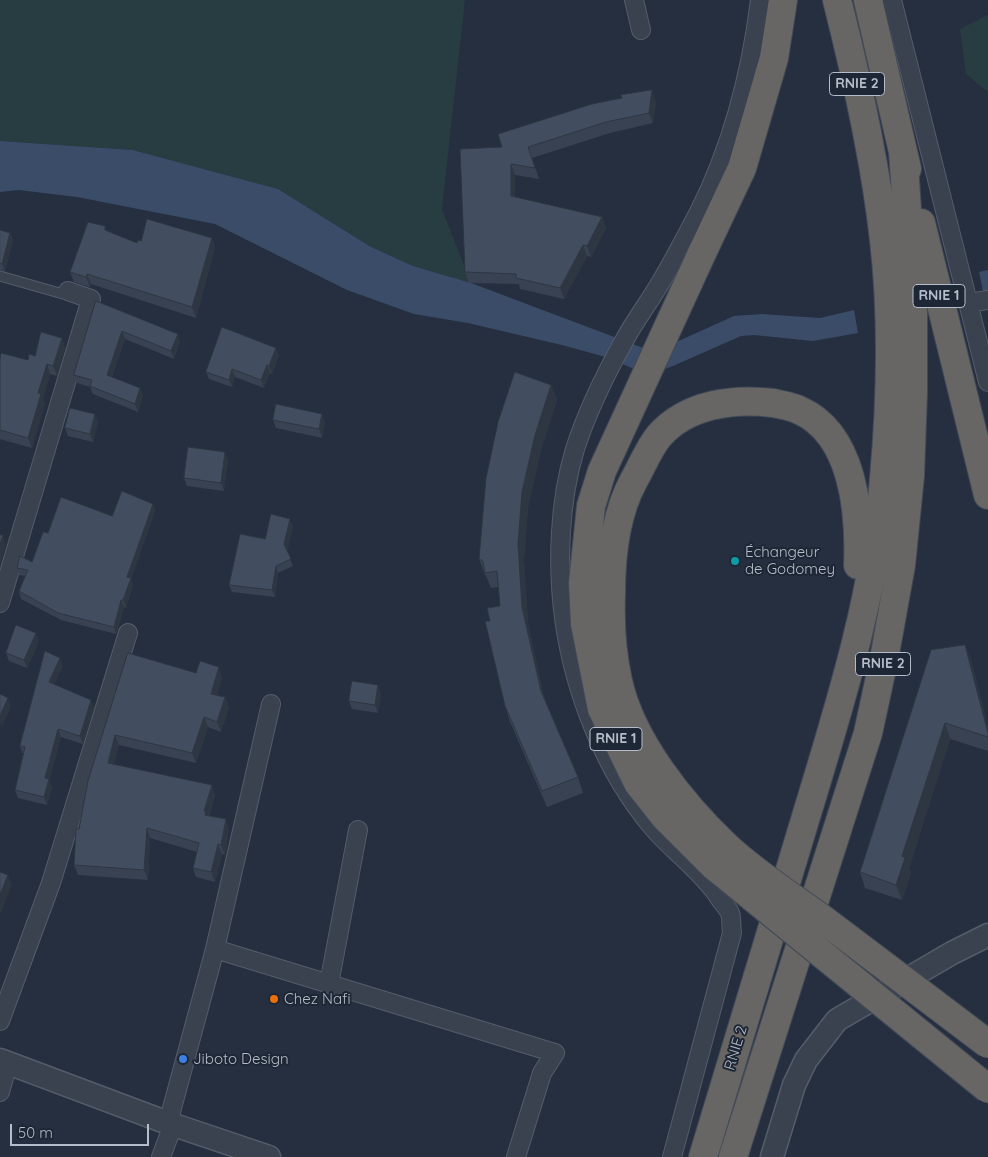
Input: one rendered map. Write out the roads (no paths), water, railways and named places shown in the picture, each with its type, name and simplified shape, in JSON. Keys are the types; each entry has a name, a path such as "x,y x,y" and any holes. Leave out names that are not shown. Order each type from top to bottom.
{"highway":[{"name":"RNIE 1","path":"783,0 774,58 742,168 602,471 591,506 583,583 585,624 602,709 638,783 665,817 714,866 988,1089"},
{"name":"RNIE 2","path":"703,1157 836,721 857,638 871,570 884,480 888,414 888,293 884,242 874,168 860,96 837,0"},
{"name":"RNIE 1","path":"868,0 903,151 988,495"},
{"name":"RNIE 2","path":"733,1157 868,733 901,565 910,476 913,393 913,296 903,151"},
{"path":"857,638 859,540 856,509 846,463 832,437 812,418 798,409 750,400 730,401 705,408 677,421 659,437 631,484 617,526 611,565 610,606 618,681 630,715 667,779 728,847 988,1044"}],"street":[{"path":"634,0 641,30"},
{"path":"672,1157 732,933 730,912 704,877 655,830 630,796 601,744 575,669 565,620 561,582 561,537 575,451 591,408 624,341 662,280 699,210 730,138 749,68 760,0"},
{"path":"892,0 988,382"},
{"path":"0,603 91,299 68,291"},
{"path":"969,303 988,300"},
{"path":"0,1021 51,883 128,633"},
{"path":"161,1157 215,949 271,704"},
{"path":"329,984 358,830"},
{"path":"772,1157 794,1085 806,1060 837,1020 952,953 988,935"},
{"path":"215,949 555,1053 542,1072 516,1157"},
{"path":"0,1092 4,1061 170,1124 269,1157"}],"lane":[{"path":"0,276 89,302"}],"water":[{"path":"0,141 133,150 278,189 371,247 413,266 471,283 654,352 734,316 762,314 820,318 854,310 858,333 813,341 754,335 741,336 648,375 609,358 566,346 468,323 414,314 347,290 215,224 77,197 19,190 0,192"},
{"path":"988,270 988,295 984,296 979,272"}],"place":[{"name":"Échangeur de Godomey","path":"735,561"},
{"name":"Chez Nafi","path":"274,999"},
{"name":"Jiboto Design","path":"183,1059"}]}
